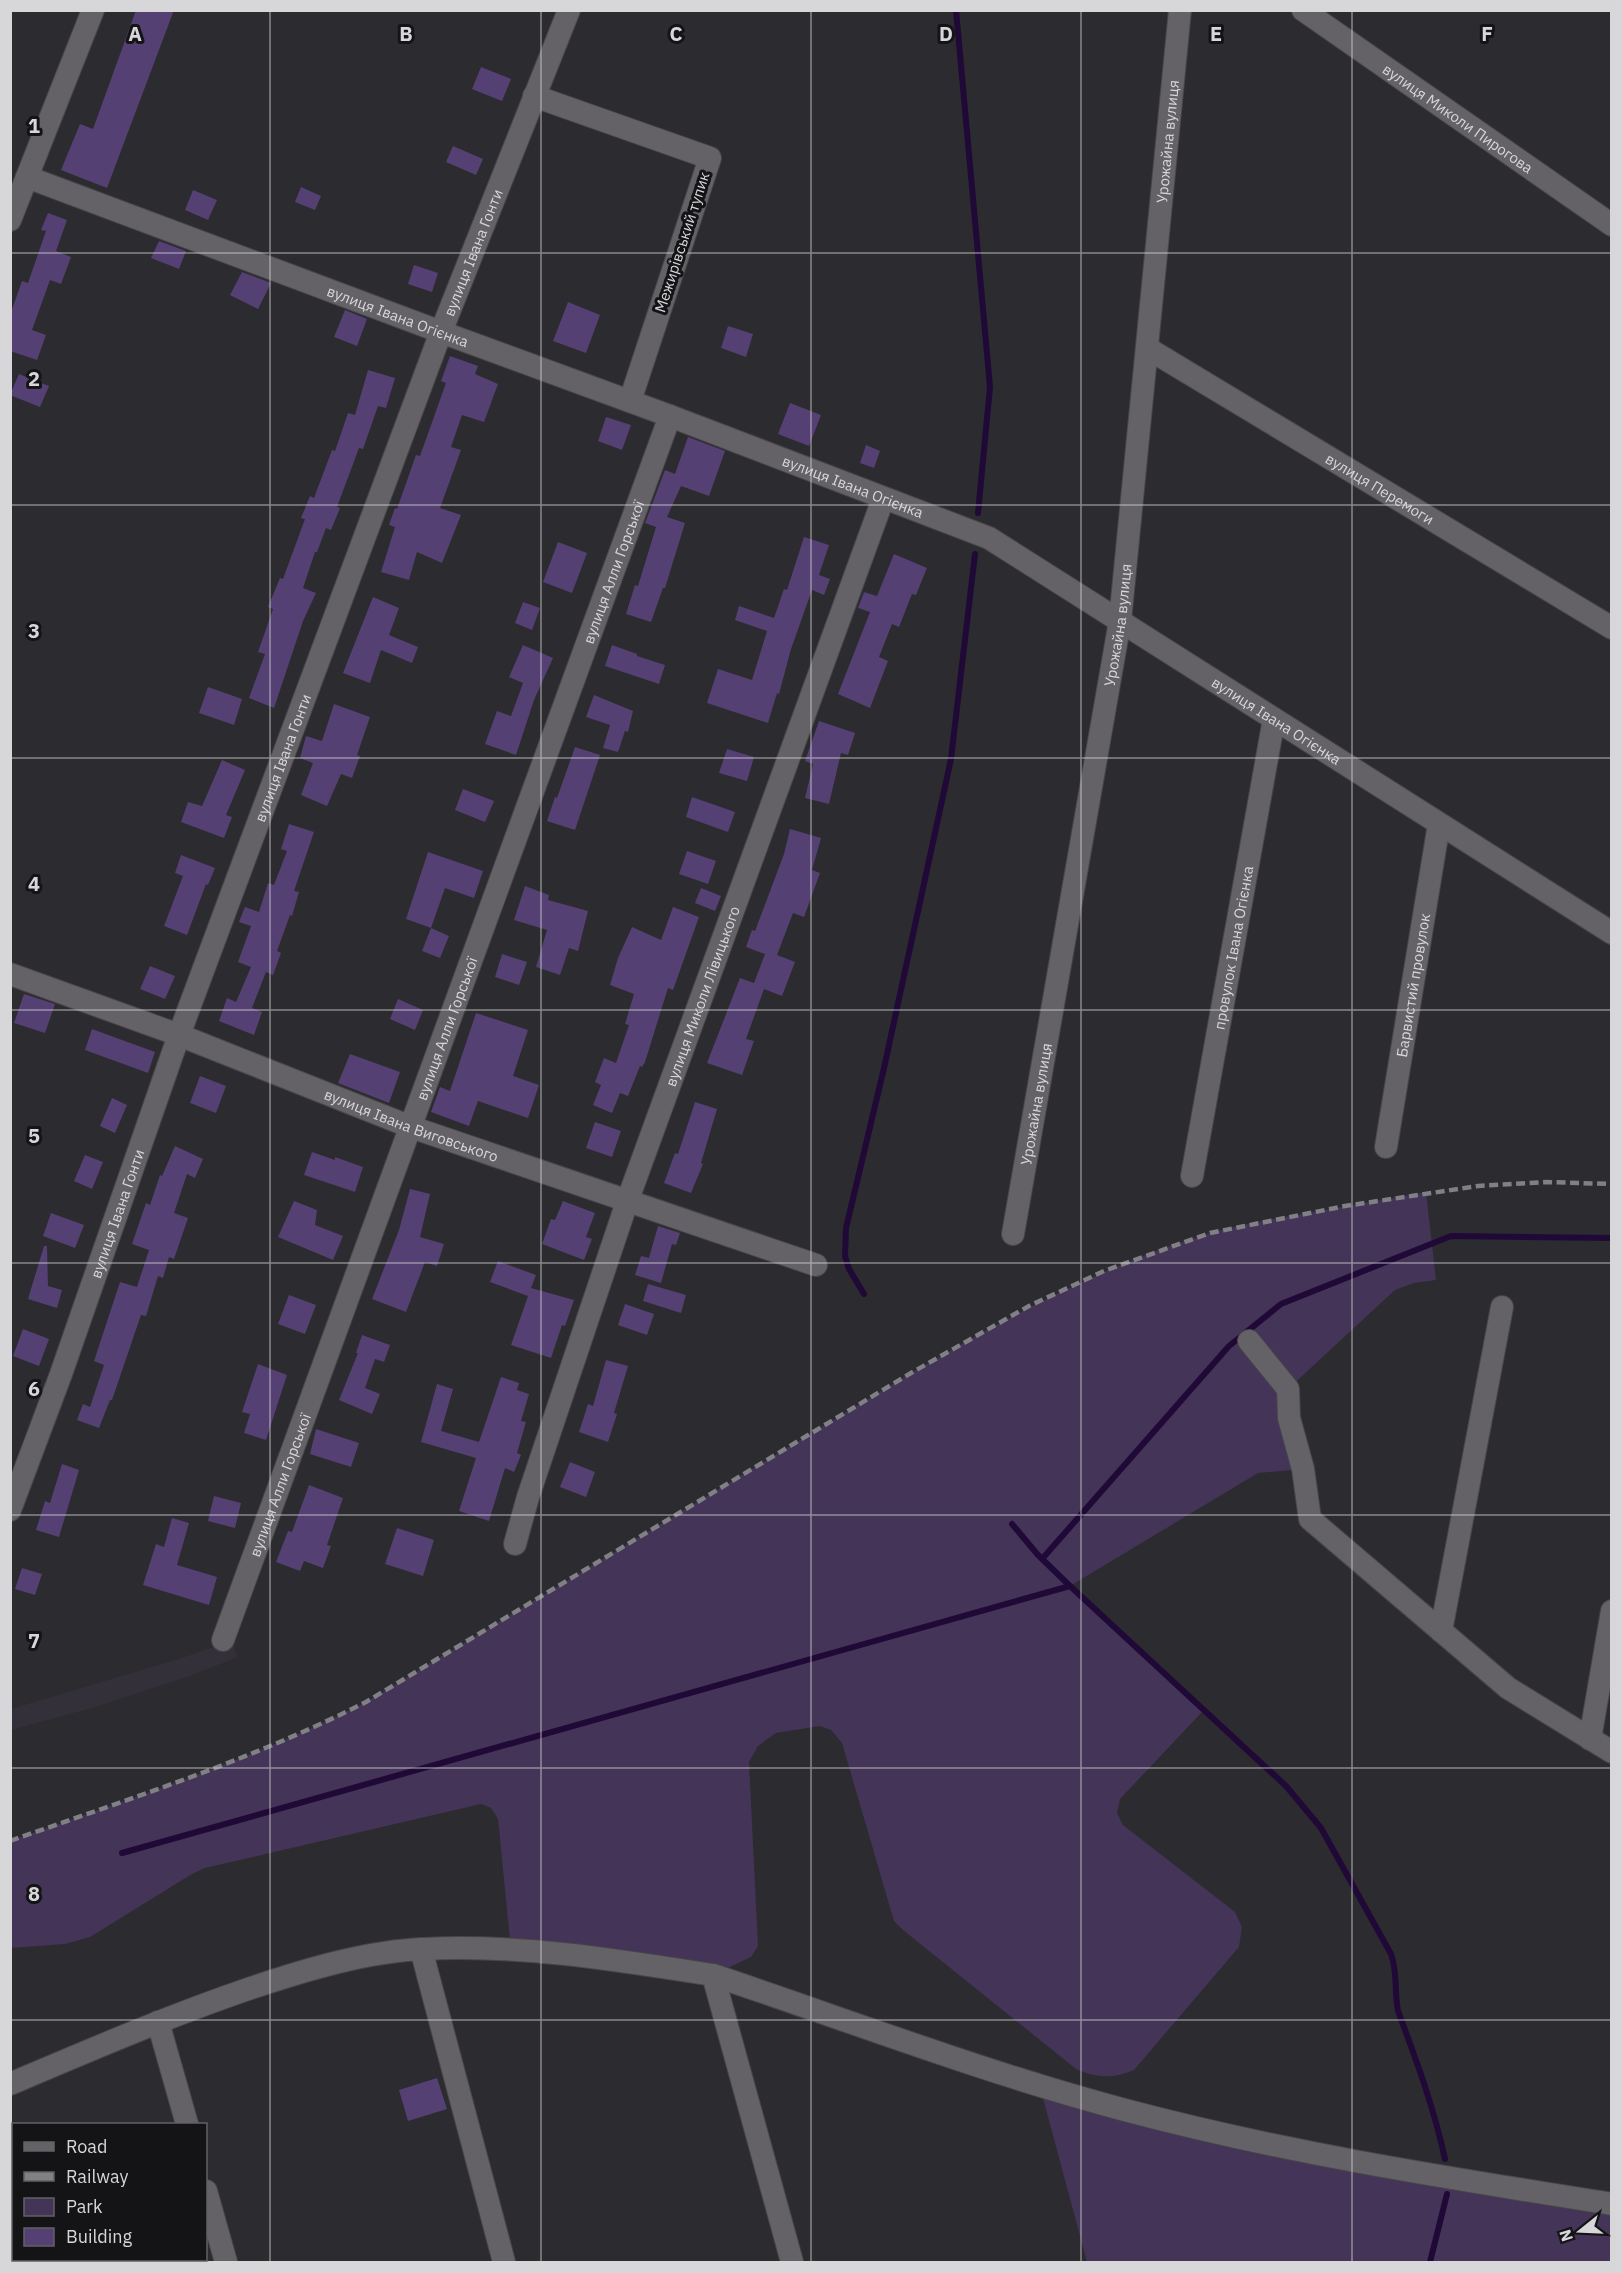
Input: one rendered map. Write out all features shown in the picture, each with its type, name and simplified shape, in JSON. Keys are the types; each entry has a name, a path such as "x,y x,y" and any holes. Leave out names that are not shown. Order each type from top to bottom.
{"street":[{"path":"10,220 93,10"},
{"name":"вулиця Івана Гонти","path":"10,1510 61,1374 179,1035 441,332 569,10"},
{"name":"Урожайна вулиця","path":"1013,1234 1120,621 1180,10"},
{"name":"вулиця Миколи Пирогова","path":"1304,10 1611,225"},
{"name":"Межирівський тупик","path":"534,96 710,158 630,401"},
{"name":"вулиця Івана Огієнка","path":"27,177 670,416 989,538 1611,933"},
{"name":"вулиця Перемоги","path":"1147,348 1611,628"},
{"name":"вулиця Алли Горської","path":"224,1640 670,416"},
{"name":"вулиця Миколи Лівицького","path":"515,1544 528,1497 627,1202 883,499"},
{"name":"провулок Івана Огієнка","path":"1192,1176 1274,719"},
{"name":"Барвистий провулок","path":"1386,1147 1439,824"},
{"name":"вулиця Івана Виговського","path":"10,974 179,1035 411,1127 816,1265"},
{"path":"1441,1631 1502,1307"},
{"path":"1249,1341 1288,1389 1289,1418 1303,1469 1310,1519 1508,1688 1611,1752"},
{"path":"1590,1739 1611,1611"},
{"path":"421,1948 504,2262"},
{"path":"10,2084 158,2022 284,1977 358,1959 421,1948 511,1950 606,1958 713,1975 1040,2086 1147,2116 1300,2152 1611,2204"},
{"path":"713,1975 792,2262"},
{"path":"158,2022 187,2123"},
{"path":"207,2195 226,2262"}],"shaded area":[{"path":"231,1641 238,1657 190,1676 95,1707 11,1730 11,1709"}],"green space":[{"path":"1426,1192 1436,1280 1414,1283 1395,1290 1288,1389 1303,1469 1258,1473 1070,1586 1204,1710 1120,1799 1117,1813 1123,1825 1235,1912 1242,1927 1239,1947 1134,2070 1119,2075 1105,2076 1076,2069 894,1921 842,1743 831,1730 820,1726 776,1733 758,1746 749,1762 758,1946 751,1957 713,1975 511,1950 498,1819 491,1808 481,1804 205,1868 90,1937 65,1944 11,1948 10,1841 235,1760 366,1702 911,1373 1018,1313 1129,1261 1229,1228"},
{"path":"1040,2087 1611,2204 1611,2262 1087,2262"}],"building":[{"path":"136,10 174,10 107,188 61,170 80,124 93,129"},
{"path":"481,67 511,79 502,101 472,89"},
{"path":"453,146 483,159 476,175 446,162"},
{"path":"301,187 321,196 315,210 295,202"},
{"path":"193,190 217,200 208,220 185,210"},
{"path":"48,213 67,220 56,251 71,257 61,284 50,280 32,330 46,335 37,360 10,351 10,315 22,281 28,283 46,231 41,230"},
{"path":"159,241 186,251 179,269 151,258"},
{"path":"414,265 438,273 432,292 408,284"},
{"path":"242,272 271,283 258,309 230,295"},
{"path":"568,302 600,315 586,353 553,341"},
{"path":"345,310 367,319 357,346 334,337"},
{"path":"728,326 753,334 746,357 721,348"},
{"path":"450,356 478,366 475,374 498,384 484,422 462,415 451,447 461,450 440,508 461,515 442,563 417,552 409,580 381,572 395,527 389,525 416,455 420,456 446,383 441,381"},
{"path":"368,370 395,378 386,408 378,406 363,449 359,448 331,530 326,528 317,552 315,552 303,588 316,593 303,621 274,708 249,698 265,654 258,652 273,609 268,607 280,578 283,579 305,519 301,518 310,496 314,498 332,450 335,451 348,413 355,415"},
{"path":"19,374 49,386 40,407 10,395"},
{"path":"790,403 821,415 809,446 778,434"},
{"path":"606,417 631,425 622,450 598,441"},
{"path":"688,437 725,451 709,496 681,486 667,517 685,523 665,588 663,588 651,622 626,614 635,585 638,586 656,527 645,523 665,470 675,474"},
{"path":"866,445 880,451 874,468 860,463"},
{"path":"804,537 829,545 819,575 830,579 824,595 812,590 768,723 707,703 718,669 752,680 767,631 735,620 739,606 774,618 784,589 787,590"},
{"path":"558,542 587,553 572,593 543,582"},
{"path":"894,554 927,568 916,595 912,594 899,627 892,624 879,657 888,661 870,708 838,694 870,612 858,608 864,592 877,596"},
{"path":"373,597 399,608 389,635 418,647 412,663 381,650 370,683 343,673"},
{"path":"523,602 540,608 532,630 515,623"},
{"path":"523,645 553,658 534,700 516,755 485,744 497,711 511,716 523,683 509,677"},
{"path":"612,645 665,665 659,684 605,666"},
{"path":"208,687 242,699 234,725 199,713"},
{"path":"594,695 633,711 628,732 625,731 618,752 603,748 610,725 586,717"},
{"path":"334,704 370,717 352,778 341,774 327,806 301,795 313,763 300,758 306,736 322,741"},
{"path":"819,721 855,733 848,755 841,753 829,804 805,798 813,764 805,761"},
{"path":"575,747 600,755 575,830 547,821"},
{"path":"727,749 754,757 747,781 719,773"},
{"path":"222,760 245,770 226,815 232,817 224,838 181,822 188,802 202,806"},
{"path":"463,789 494,801 485,822 455,810"},
{"path":"692,797 735,812 728,832 686,817"},
{"path":"289,824 314,832 294,891 299,892 292,916 290,915 277,951 281,953 273,975 266,972 252,1008 262,1012 254,1035 219,1021 227,998 236,1002 251,967 238,962 251,926 239,922 245,907 259,912 268,883 274,885 287,851 281,849"},
{"path":"790,829 821,838 812,870 820,873 804,917 793,913 777,955 795,962 782,996 764,989 746,1039 754,1041 742,1075 707,1063 740,978 754,983 765,954 746,947 752,930 755,931 784,854"},
{"path":"687,851 716,861 708,884 679,874"},
{"path":"428,852 483,871 474,898 445,888 431,928 406,919"},
{"path":"181,855 215,868 208,885 206,884 187,935 164,926 183,876 175,873"},
{"path":"525,886 549,895 548,900 588,911 578,951 569,948 560,975 536,967 547,930 514,920"},
{"path":"701,888 721,896 715,911 695,903"},
{"path":"673,907 699,917 673,990 668,988 645,1062 642,1067 640,1066 628,1096 620,1093 612,1113 593,1105 601,1085 595,1082 604,1058 616,1063 629,1025 625,1024 634,994 610,985 618,958 632,927 661,940"},
{"path":"431,928 449,936 440,958 422,951"},
{"path":"502,954 527,962 519,985 495,977"},
{"path":"150,966 175,976 165,999 140,989"},
{"path":"24,994 55,1004 45,1033 14,1023"},
{"path":"398,999 423,1010 415,1030 390,1019"},
{"path":"476,1013 528,1030 513,1076 539,1085 528,1118 478,1101 469,1126 431,1112 440,1087 450,1091"},
{"path":"92,1029 155,1052 148,1073 85,1050"},
{"path":"350,1054 400,1072 389,1103 338,1083"},
{"path":"200,1076 226,1086 216,1113 190,1103"},
{"path":"112,1098 127,1105 115,1133 100,1126"},
{"path":"695,1102 717,1109 701,1163 703,1164 691,1193 664,1183 675,1153 678,1154"},
{"path":"595,1122 621,1131 612,1157 586,1148"},
{"path":"175,1146 203,1159 195,1178 187,1174 174,1213 188,1218 174,1259 169,1257 163,1278 158,1276 146,1316 141,1315 112,1400 110,1400 99,1428 77,1420 83,1404 90,1407 104,1365 94,1361 120,1282 137,1287 149,1250 132,1244 146,1203 150,1205 160,1175 162,1176"},
{"path":"312,1152 363,1167 355,1192 304,1175"},
{"path":"85,1155 103,1162 92,1189 74,1181"},
{"path":"410,1189 430,1194 420,1237 444,1244 437,1266 425,1262 406,1312 372,1299 399,1230"},
{"path":"294,1201 317,1210 315,1225 343,1236 333,1260 278,1237"},
{"path":"563,1201 595,1213 586,1237 592,1239 584,1260 542,1244 551,1219 555,1220"},
{"path":"51,1213 84,1225 75,1248 43,1236"},
{"path":"658,1226 680,1233 676,1245 672,1244 661,1283 635,1275 641,1256 649,1258"},
{"path":"44,1246 47,1246 48,1286 62,1290 57,1308 28,1299"},
{"path":"498,1261 536,1275 531,1288 574,1300 565,1326 562,1325 551,1358 511,1345 528,1296 490,1282"},
{"path":"648,1284 686,1295 681,1313 643,1301"},
{"path":"289,1295 316,1305 305,1334 278,1324"},
{"path":"625,1304 654,1314 647,1335 618,1325"},
{"path":"23,1329 49,1339 39,1366 13,1356"},
{"path":"362,1335 390,1345 384,1362 375,1359 365,1388 380,1394 372,1414 339,1400 358,1353 356,1353"},
{"path":"606,1360 628,1366 608,1442 579,1432 588,1404 593,1406"},
{"path":"258,1364 287,1375 266,1440 244,1433 250,1414 242,1412"},
{"path":"501,1377 519,1383 517,1390 529,1394 521,1421 526,1422 517,1453 521,1455 514,1472 505,1468 489,1521 459,1511 476,1458 421,1442 437,1384 453,1389 441,1431 479,1442"},
{"path":"316,1429 359,1443 351,1467 310,1454"},
{"path":"570,1462 595,1472 586,1497 560,1487"},
{"path":"62,1464 79,1470 59,1537 36,1530 45,1501 50,1503"},
{"path":"309,1485 343,1498 327,1545 331,1546 323,1568 304,1561 300,1571 276,1562 288,1531 292,1532"},
{"path":"214,1496 241,1503 235,1528 208,1521"},
{"path":"172,1518 189,1523 177,1565 217,1577 209,1605 143,1585 156,1544 164,1547"},
{"path":"397,1528 434,1540 423,1576 385,1564"},
{"path":"22,1568 42,1574 35,1595 15,1589"},
{"path":"437,2078 447,2109 408,2121 399,2090"}],"waterway":[{"path":"956,10 990,387 978,513"},
{"path":"864,1294 849,1269 845,1256 846,1228 884,1068 951,759 975,554"},
{"path":"1042,1559 1229,1346 1281,1304 1451,1236 1612,1238"},
{"path":"1012,1524 1038,1555 1070,1586 1286,1786 1321,1828 1391,1954 1398,2011 1430,2102 1445,2159"},
{"path":"122,1853 1070,1586"},
{"path":"1430,2262 1447,2194"}],"railway":[{"path":"10,1841 235,1760 366,1702 911,1373 1029,1306 1104,1271 1210,1233 1345,1206 1478,1186 1546,1182 1612,1184"}]}
